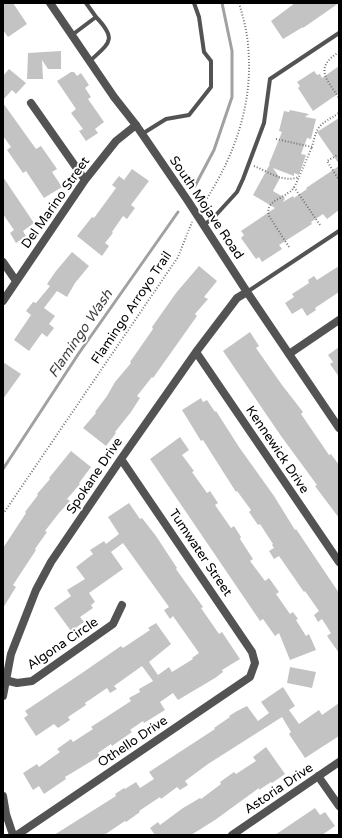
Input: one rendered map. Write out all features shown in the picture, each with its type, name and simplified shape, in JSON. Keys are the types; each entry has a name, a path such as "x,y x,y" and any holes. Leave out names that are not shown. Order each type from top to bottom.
{"street":[{"name":"South Mojave Road","path":"50,3 114,97 136,125 339,428"},
{"path":"31,103 85,180"},
{"name":"Del Marino Street","path":"3,301 85,180 116,141 136,125"},
{"path":"3,262 16,281"},
{"name":"Spokane Drive","path":"3,696 11,654 36,590 52,562 121,458 196,352 237,298 247,292"},
{"path":"289,354 339,320"},
{"name":"Kennewick Drive","path":"196,352 339,562"},
{"name":"Tumwater Street","path":"121,458 252,652 255,663"},
{"name":"Algona Circle","path":"6,680 17,683 32,681 113,624 122,605"},
{"name":"Othello Drive","path":"17,835 250,677 255,663"},
{"name":"Astoria Drive","path":"232,835 339,762"},
{"path":"318,776 339,806"},
{"path":"3,796 6,814 13,835"}],"lane":[{"path":"86,3 110,36 110,41 107,45 90,62"},
{"path":"142,134 166,119 189,115 211,87 211,61 204,52 199,17 194,3"},
{"path":"72,35 96,17"},
{"path":"204,225 215,216 236,192 264,124 270,79 339,33"},
{"path":"247,292 339,231"}],"path":[{"name":"Flamingo Arroyo Trail","path":"3,514 178,257 190,225 232,153 242,120 246,100 248,45 240,3"},
{"path":"339,52 326,62 324,68 325,74 339,98"},
{"path":"289,247 269,216 268,207 294,187 312,147 316,130 319,126 339,113"},
{"path":"276,138 312,147"},
{"path":"339,154 326,161 339,180"},
{"path":"248,163 288,180 299,177"},
{"path":"294,187 320,225"}],"building":[{"path":"3,3 13,3 27,24 8,37 3,30"},
{"path":"295,3 339,3 303,28 283,39 271,21"},
{"path":"61,51 61,69 48,69 42,60 43,79 27,79 28,53"},
{"path":"339,66 339,93 313,111 298,88 300,86 297,82 314,71 317,75 320,74 322,78"},
{"path":"9,69 26,83 16,94 12,90 3,100 3,76"},
{"path":"71,72 74,72 77,76 81,73 89,85 85,88 91,97 88,99 104,122 95,129 98,133 86,141 79,131 83,129 71,113 76,109 57,81"},
{"path":"3,103 36,149 41,146 57,169 52,172 62,187 44,198 26,171 23,173 7,150 11,147 3,136"},
{"path":"290,110 309,114 305,117 316,119 311,139 307,138 301,154 306,155 299,175 294,173 294,176 273,168 280,178 273,191 285,198 283,202 293,196 294,198 339,166 339,210 327,219 323,214 311,222 312,224 279,245 282,249 262,262 259,257 256,259 241,238 244,235 241,231 275,208 253,195 270,164 282,132 279,131 284,111 289,112"},
{"path":"339,118 339,164 317,132"},
{"path":"132,169 149,181 131,205 135,208 127,219 123,216 105,243 109,246 102,256 77,236 92,217 94,218 116,188 112,185 119,176 124,180"},
{"path":"3,177 34,223 23,231 26,236 16,243 10,233 14,230 3,214"},
{"path":"72,252 89,266 75,283 67,297 57,291 44,308 55,316 49,324 54,328 47,337 42,333 29,351 14,340 31,315 26,311 33,302 36,303 50,286 47,284"},
{"path":"199,266 217,281 204,297 208,299 195,314 197,316 153,378 152,377 137,396 140,398 106,446 83,428 96,413 95,412 115,382 131,363 130,362 153,329 152,327 176,293"},
{"path":"339,266 339,292 315,308 316,310 307,316 302,308 292,314 285,303 294,297 292,294 309,283 308,280 314,276 317,280"},
{"path":"250,332 259,346 256,348 303,412 301,414 329,455 331,454 339,465 339,518 315,486 317,485 281,436 223,351"},
{"path":"339,347 339,377 330,364 333,362 328,355"},
{"path":"3,362 21,374 3,399"},
{"path":"201,398 203,402 207,400 215,412 216,411 339,593 339,653 327,636 331,633 322,619 318,622 314,615 319,611 279,556 274,559 269,551 274,548 272,545 273,544 260,524 258,525 249,512 251,510 237,491 236,492 182,410"},
{"path":"180,437 189,450 182,455 194,471 192,472 207,493 210,491 218,503 215,505 231,528 234,526 241,537 240,539 253,559 250,561 265,581 269,578 279,592 276,594 290,614 293,612 306,636 309,634 316,650 290,660 279,633 275,636 263,619 260,621 150,459"},
{"path":"71,451 91,467 79,483 80,484 67,499 70,501 45,531 47,532 13,585 16,587 3,608 3,548 26,513 25,512 38,495 37,494"},
{"path":"129,503 140,519 142,518 156,536 177,568 176,569 203,607 201,608 219,634 222,632 240,659 222,670 223,672 215,678 178,700 173,693 160,702 165,710 144,723 143,721 130,730 132,732 112,746 111,744 98,753 100,756 65,777 66,779 44,794 39,786 33,790 23,773 37,764 39,767 60,752 57,749 71,739 73,742 93,729 91,727 131,701 129,698 140,692 139,689 153,681 142,666 114,686 117,689 110,693 107,688 85,703 86,705 68,717 70,720 58,728 54,724 36,736 24,718 28,715 25,711 121,646 123,648 150,630 148,628 156,623 171,644 149,662 158,675 169,667 172,672 193,659 192,658 199,653 173,616 170,619 164,610 169,607 123,543 111,552 123,569 89,593 95,602 91,605 93,608 80,617 84,622 71,631 54,608 71,596 67,590 85,579 76,567 93,554 90,550 104,541 106,544 119,534 108,517"},
{"path":"290,667 316,672 312,688 287,683"},
{"path":"283,687 295,706 289,710 299,724 319,710 322,715 339,703 339,736 305,758 289,734 291,732 282,717 208,764 185,781 188,785 180,790 177,787 161,799 160,797 126,822 125,821 104,835 54,835 116,796 115,794 124,788 125,789 136,782 140,788 154,779 149,772 215,729 214,728 237,711 247,706 258,721 269,713 261,702"},
{"path":"266,747 285,774 259,790 259,788 215,820 191,835 155,835 150,828 158,822 160,825 183,808 200,798 201,799 234,772 236,774 256,761 253,757"},
{"path":"315,808 320,815 325,812 335,826 322,835 275,835"}],"waterway":[{"name":"Flamingo Wash","path":"195,186 214,150 232,97 232,51 222,3"},
{"name":"Flamingo Wash","path":"3,469 79,353 178,212"}]}
